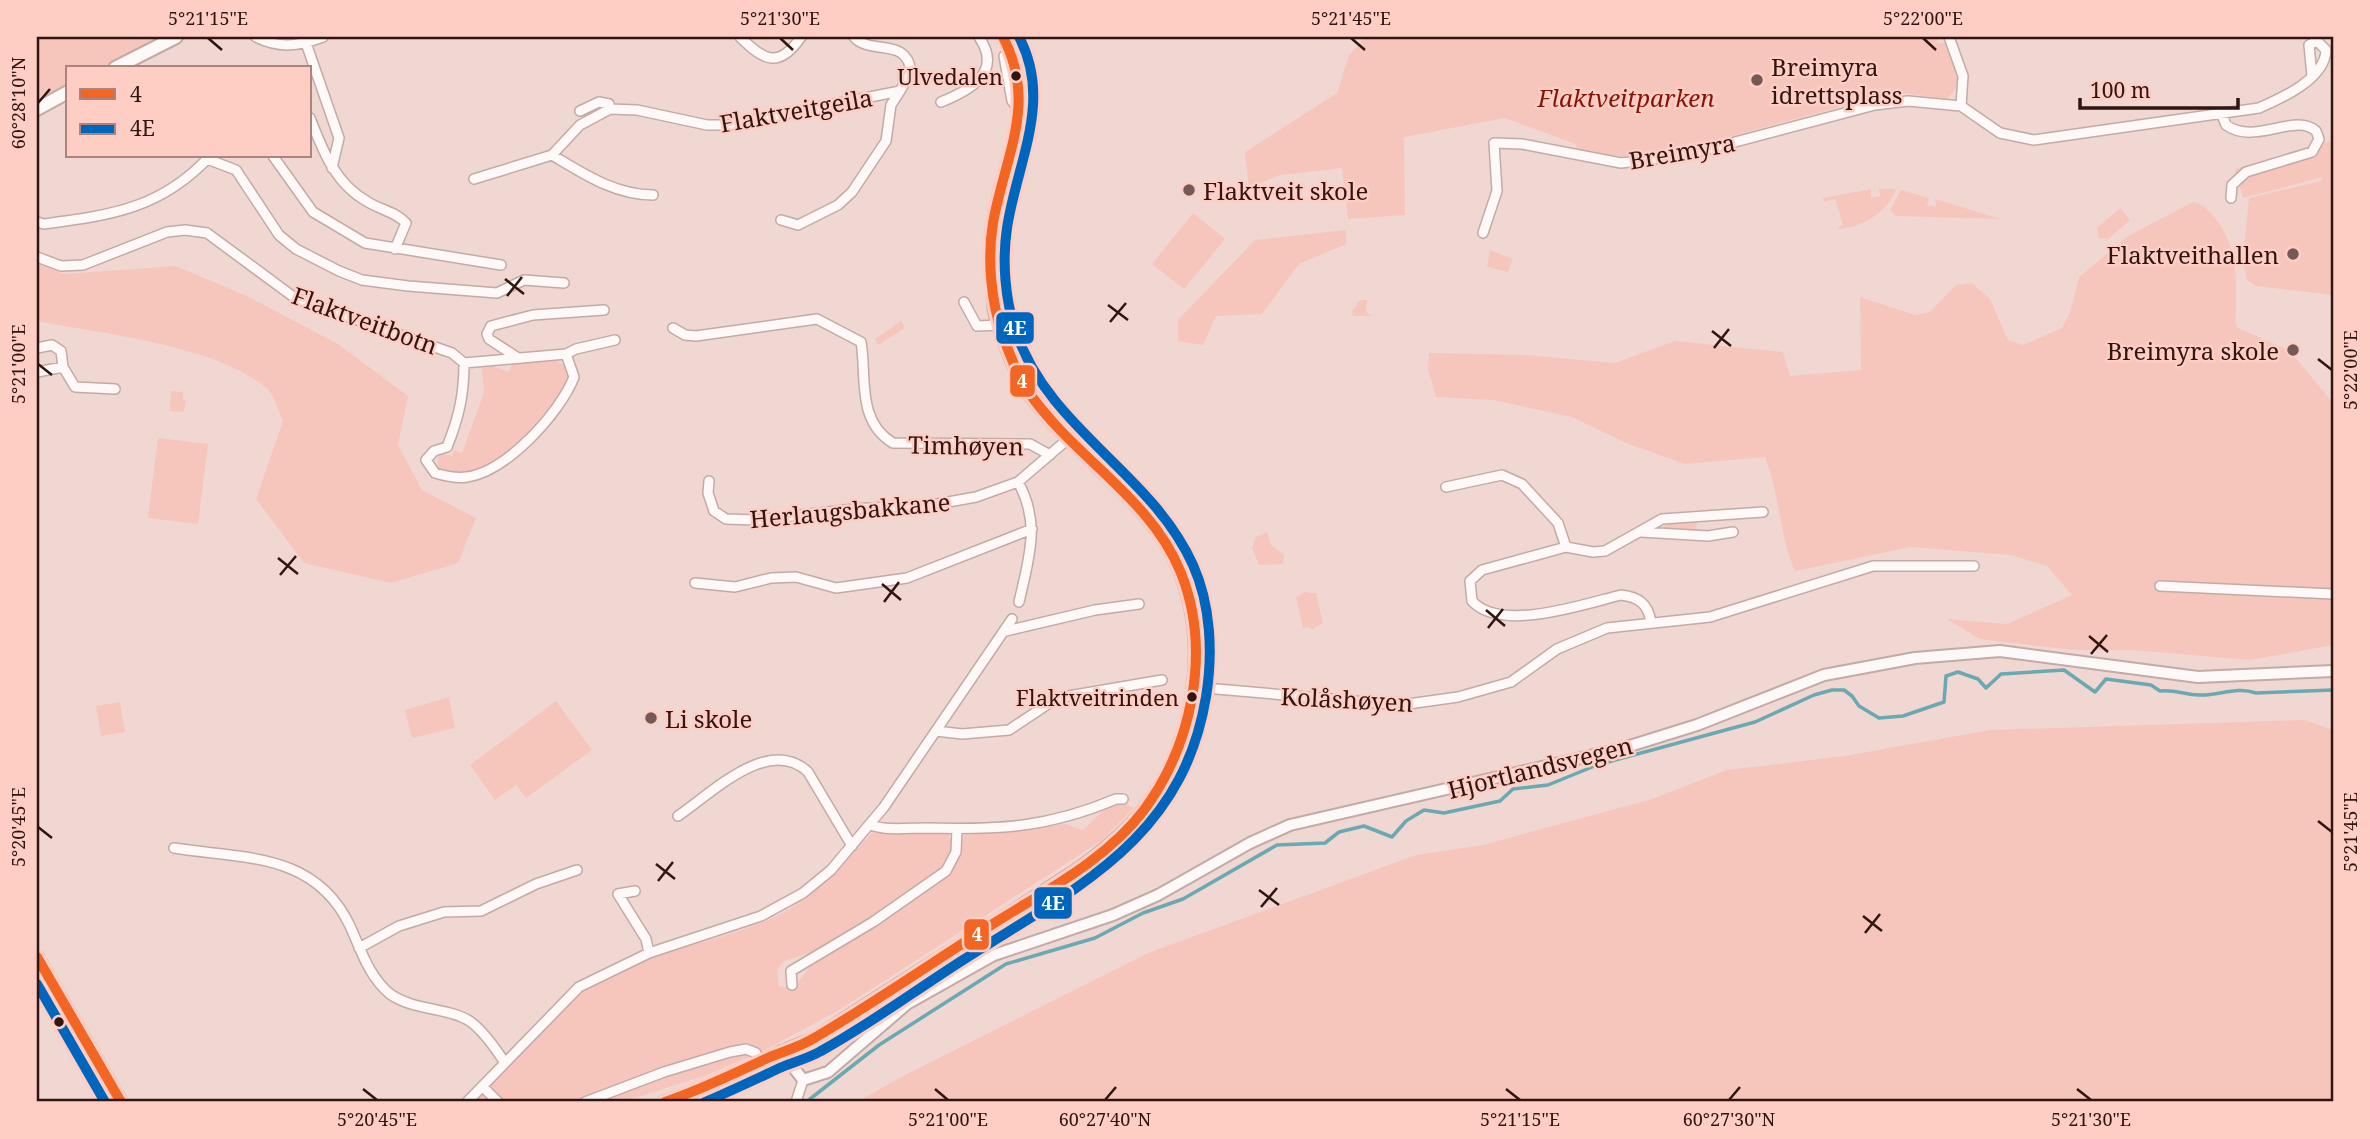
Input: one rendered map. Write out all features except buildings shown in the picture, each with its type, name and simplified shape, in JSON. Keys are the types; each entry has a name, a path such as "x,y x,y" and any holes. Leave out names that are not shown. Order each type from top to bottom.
{"main road":[{"path":"119,66 176,37"},
{"path":"664,1102 694,1093 824,1033 1098,855 1143,811 1166,775 1183,738 1193,687 1192,616 1181,576 1166,544 1136,505 1068,439 1030,395 1014,365 995,314 993,227 1021,112 1018,66 1003,37"},
{"path":"37,109 66,93"},
{"path":"37,957 121,1102"}],"street":[{"path":"256,37 286,47 323,37"},
{"path":"740,37 762,56 778,58 790,52 801,37"},
{"name":"Flaktveitgeila","path":"781,220 798,225 846,199 886,141 891,105 911,72 907,58 901,51 883,41 865,45 854,37"},
{"path":"941,102 975,86 986,71 987,50 979,37"},
{"path":"1949,37 1963,76 1961,106"},
{"name":"Breimyra","path":"1483,233 1497,191 1494,143 1522,144 1621,163 1686,155 1875,105 1909,101 1961,106 2000,133 2034,139 2222,115 2269,104 2312,76 2329,58 2323,44 2314,41 2309,45 2312,76"},
{"path":"306,43 339,138 332,168"},
{"name":"Flaktveitgeila","path":"580,111 599,102 608,104 610,109 637,110 708,125 729,125 900,91"},
{"path":"474,179 552,155 580,125 610,109"},
{"path":"2222,115 2226,125 2245,134 2304,125 2316,131 2319,139 2312,152 2246,172 2232,185 2231,198"},
{"path":"312,123 326,161 332,168 365,201 400,216 406,223 395,249"},
{"path":"552,155 610,187 626,193 653,195"},
{"name":"Flaktveitbotn","path":"37,222 44,224 122,212 169,192 208,158"},
{"name":"Flaktveitbotn","path":"211,158 236,170 279,235 296,249 362,280 497,293 524,280 564,283"},
{"path":"274,158 313,212 365,243 501,265"},
{"name":"Flaktveitbotn","path":"37,257 61,266 83,265 167,232 185,230 207,233 295,298 452,353 464,363 566,354 615,340"},
{"path":"964,302 977,326 1000,325"},
{"path":"518,358 489,339 487,334 491,327 533,315 604,310"},
{"name":"Timhøyen","path":"673,328 685,335 696,336 817,319 861,342 865,401 886,439 902,444 942,441 987,446 1030,444 1050,455"},
{"path":"37,348 52,345 61,352 63,367 75,387 115,389"},
{"name":"Flaktveitbotn","path":"464,363 466,390 454,430 447,447 433,452 426,460 429,469 451,477 467,477 486,471 516,451 555,412 574,377 566,354"},
{"path":"37,372 63,367"},
{"name":"Herlaugsbakkane","path":"709,481 708,493 714,511 726,519 937,504 976,497 1018,482 1068,439"},
{"path":"1446,487 1502,475 1522,484 1558,523 1566,547"},
{"path":"1018,482 1030,502 1032,529 1019,602"},
{"path":"1651,622 1649,610 1633,596 1621,595 1525,615 1488,613 1472,601 1470,582 1482,570 1566,547 1593,552 1605,551 1662,519 1683,515 1763,512"},
{"path":"695,583 735,587 771,578 796,577 836,588 906,578 1032,529"},
{"path":"1641,532 1708,536 1733,532"},
{"name":"Kolåshøyen","path":"1193,687 1401,705 1425,703 1511,681 1581,637 1607,628 1710,617 1873,566 1974,566"},
{"path":"2160,586 2333,594"},
{"path":"1006,631 1096,610 1139,604"},
{"path":"467,1102 579,987 649,953 781,906 831,870 872,825 1012,619"},
{"name":"Hjortlandsvegen","path":"803,1080 828,1072 907,1004 994,955 1113,915 1290,825 1620,749 1698,725 1824,675 1915,658 2000,651 2198,677 2333,671"},
{"path":"936,731 962,734 1009,730 1057,698 1162,680"},
{"path":"678,816 758,761 777,758 800,765 808,772 852,846"},
{"path":"872,825 957,829 1048,823 1123,799"},
{"path":"792,985 791,971 876,920 946,871 956,852 957,829"},
{"path":"174,848 279,863 302,872 330,895 348,922 375,980 392,995 470,1022 505,1063"},
{"path":"359,948 398,926 444,912 481,911 536,884 578,870"},
{"path":"635,891 618,894 646,940 649,953"},
{"path":"585,1102 664,1072 730,1052 746,1049 756,1053"},
{"path":"781,1051 803,1080 796,1102"},
{"path":"483,1087 498,1102"}],"green space":[{"path":"37,37 187,37 122,66 66,66 66,92 37,106"},
{"name":"Flaktveitparken","path":"1365,37 1936,37 1938,43 1945,43 1955,66 1958,86 1947,99 1896,92 1683,149 1632,157 1577,152 1576,144 1505,118 1404,137 1405,215 1348,219 1342,168 1280,175 1249,188 1245,152 1337,93 1349,55"},
{"path":"2333,140 2333,295 2256,286 2247,280 2243,261 2249,198 2321,181 2323,177 2243,198 2235,169"},
{"path":"1871,189 1871,198 1881,196 1878,189 1896,189 1892,198 1872,218 1856,226 1837,229 1843,225 1835,199 1824,202 1823,198"},
{"path":"1901,190 1929,198 1927,205 1936,207 1935,199 2001,219 1896,216 1890,210"},
{"path":"2193,202 2200,204 2213,216 2231,249 2235,264 2236,327 2290,351 2333,403 2333,645 2250,660 2132,650 2073,650 1980,639 1947,619 2007,624 2072,595 2047,566 2011,555 1911,547 1795,571 1765,457 1685,464 1626,443 1572,417 1493,400 1436,397 1428,370 1429,353 1526,355 1615,363 1675,341 1783,352 1790,376 1861,370 1860,297 1915,315 1930,312 1956,285 1972,283 1990,299 2008,340 2023,345 2062,328 2070,313 2079,277 2128,236"},
{"path":"2120,208 2130,220 2108,239 2099,238 2097,228"},
{"path":"1193,213 1225,239 1184,289 1152,264"},
{"path":"1346,230 1346,244 1299,264 1262,314 1216,316 1203,345 1178,341 1178,320 1255,240"},
{"path":"1490,250 1513,259 1508,272 1487,267"},
{"path":"37,263 64,274 176,266 249,297 338,344 408,396 398,445 422,490 476,518 458,563 391,583 304,563 256,499 283,421 269,391 244,373 189,351 37,321"},
{"path":"1360,300 1367,300 1366,312 1371,316 1353,316 1352,311"},
{"path":"901,321 905,328 878,345 875,339"},
{"path":"555,360 570,368 567,385 556,404 519,444 475,470 455,474 438,468 438,457 443,454 452,456 454,450 462,453 484,392 482,368 492,366 509,372 512,364"},
{"path":"171,391 183,392 183,399 186,400 184,412 170,411"},
{"path":"158,438 208,444 198,524 148,518"},
{"path":"1697,517 1696,533 1664,531 1665,522"},
{"path":"1267,532 1271,545 1284,555 1283,564 1259,565 1252,548 1256,537"},
{"path":"1307,591 1316,593 1323,623 1311,630 1310,627 1303,628 1296,597"},
{"path":"449,697 455,728 412,738 405,710"},
{"path":"556,701 592,750 526,798 516,785 495,800 470,765"},
{"path":"120,702 125,732 101,736 96,706"},
{"path":"2305,720 2333,730 2333,1102 857,1102 903,1076 1148,953 1416,855 1483,845 1652,799 1727,770 1845,756 1990,730"},
{"path":"1121,802 1134,808 1101,841 839,1010 767,1049 707,1075 622,1102 472,1102 545,1023 593,984 636,963 728,935 787,910 827,880 873,832 948,834 953,846 948,865 823,949 784,961 777,970 779,986 793,989 815,960 948,875 956,862 964,835 1065,824 1083,830 1107,807"}],"waterway":[{"path":"810,1099 879,1045 1006,964 1095,938 1143,913 1183,899 1277,845 1325,843 1339,832 1364,826 1392,837 1406,821 1424,810 1444,813 1500,801 1513,789 1548,785 1597,765 1755,722 1814,695 1832,690 1844,690 1859,706 1879,718 1903,716 1944,702 1946,676 1958,672 1978,679 1986,688 2001,674 2064,670 2095,692 2106,679 2151,685 2160,691 2199,695 2241,690 2256,693 2333,690"}],"transit line":[{"name":"4","path":"665,1102 811,1040 1094,859 1129,828 1144,810 1161,784 1185,727 1196,665 1190,603 1181,573 1168,546 1151,522 1048,417 1030,394 1015,366 999,323 991,280 991,237 1016,130 1018,107 1018,85 1013,61 1003,37"},
{"name":"4E","path":"705,1102 812,1056 839,1041 1083,883 1118,856 1148,825 1174,789 1193,747 1206,697 1210,647 1204,596 1193,565 1175,532 1152,503 1052,397 1032,367 1012,320 1005,267 1007,228 1030,132 1033,108 1029,61 1019,37"},
{"name":"4","path":"37,957 121,1102"},
{"name":"4E","path":"37,984 105,1102"}],"place":[{"name":"Ulvedalen","path":"1016,76"},
{"name":"Breimyra idrettsplass","path":"1757,80"},
{"name":"Flaktveit skole","path":"1189,190"},
{"name":"Flaktveithallen","path":"2293,254"},
{"name":"Breimyra skole","path":"2293,350"},
{"name":"Flaktveitrinden","path":"1192,697"},
{"name":"Li skole","path":"651,718"}]}
